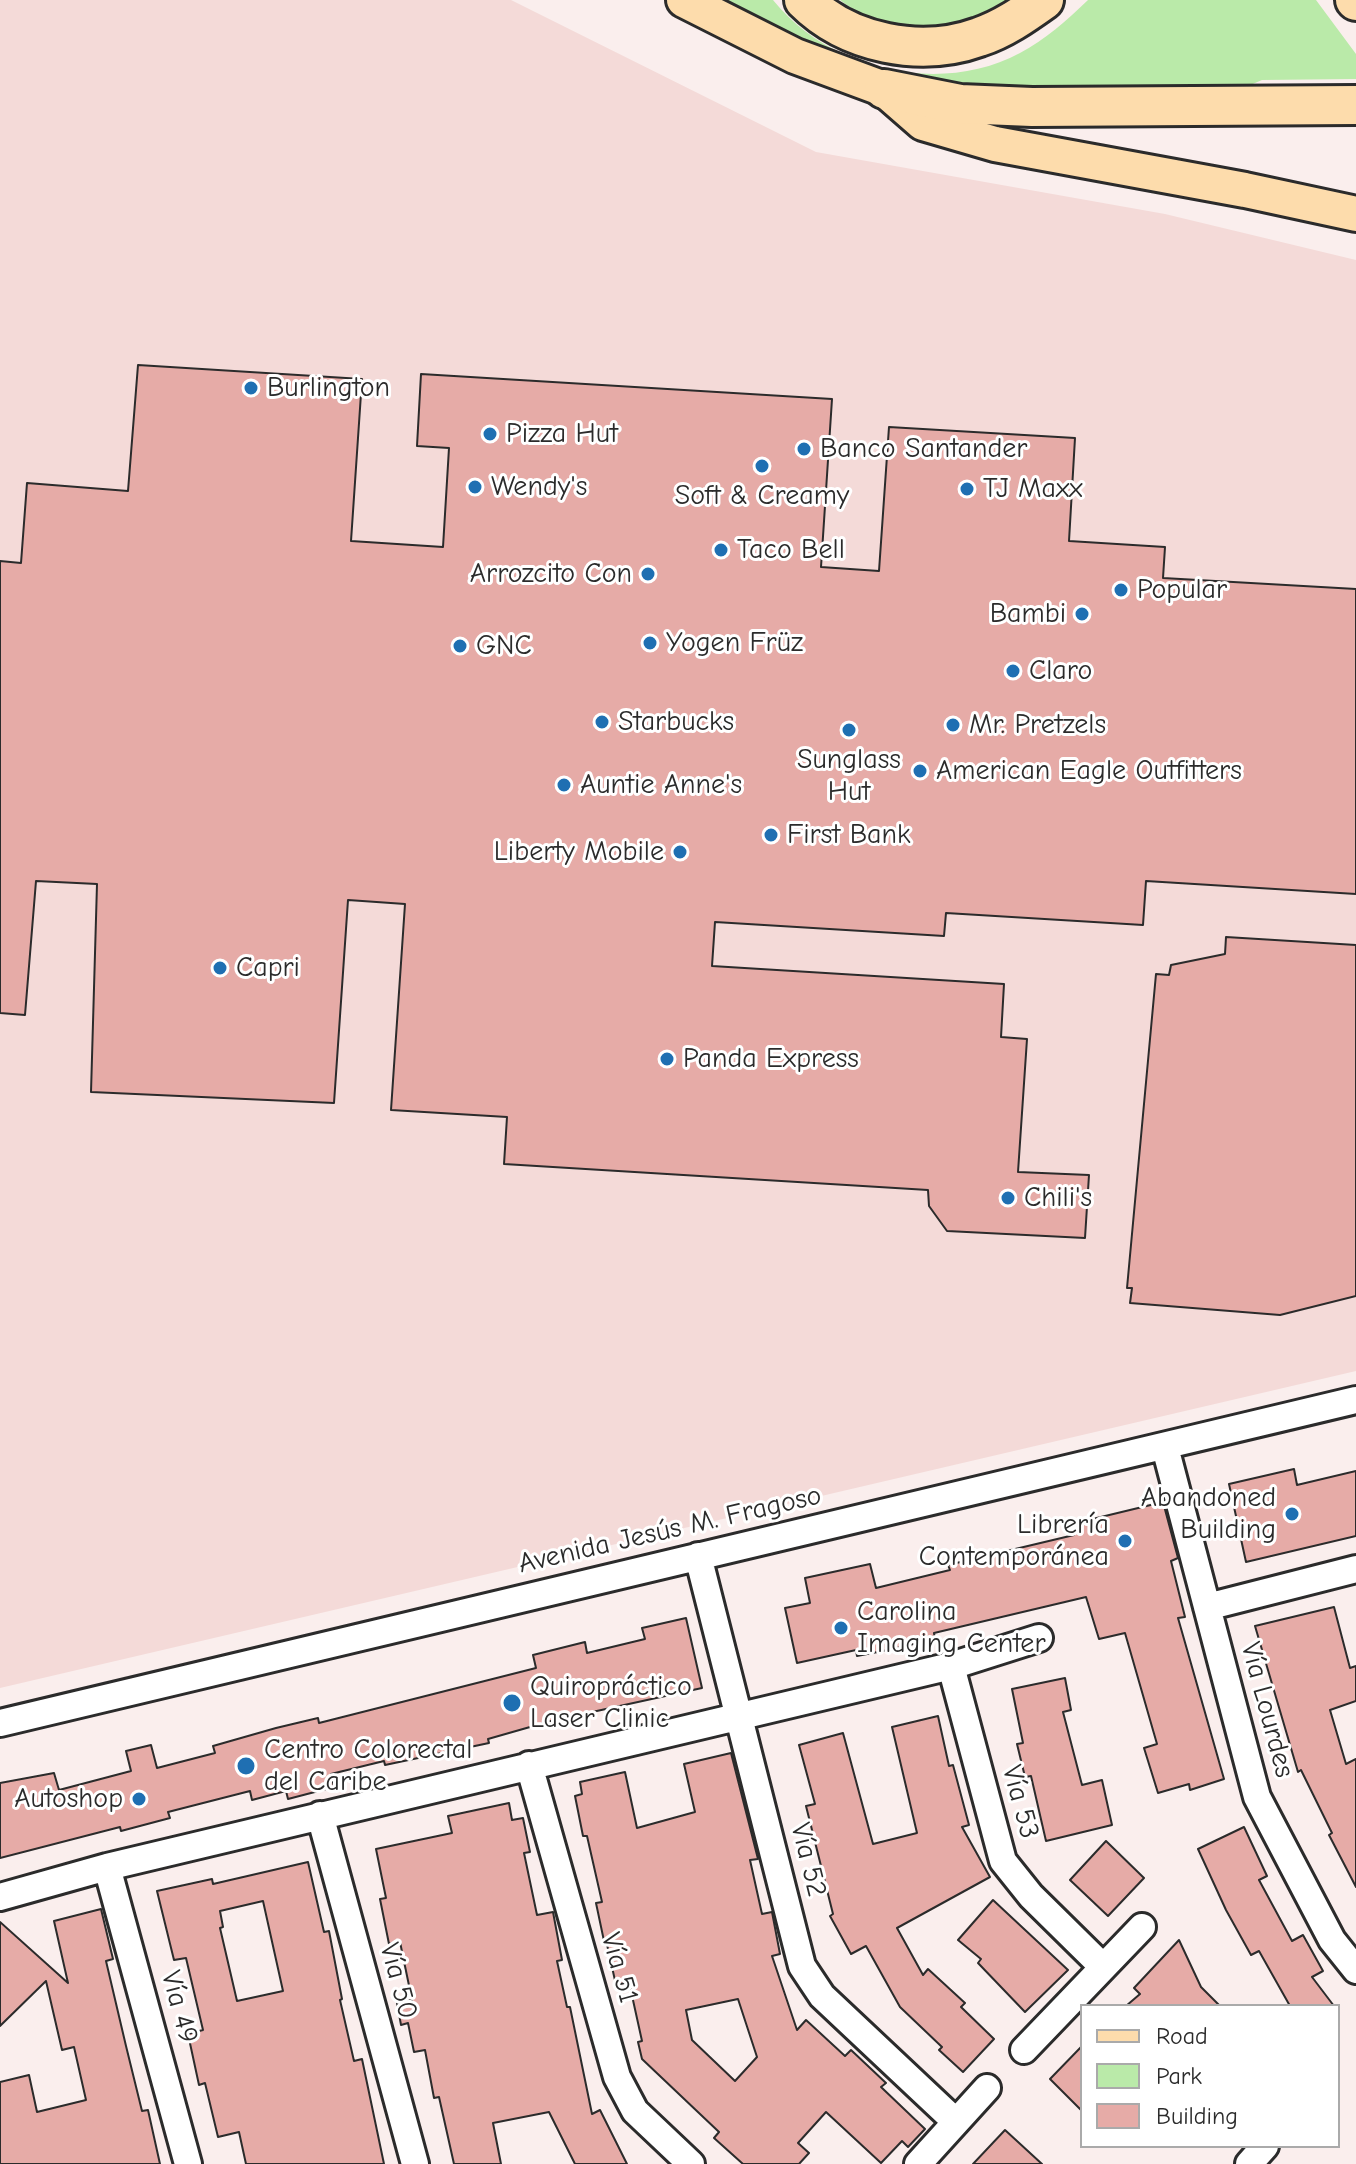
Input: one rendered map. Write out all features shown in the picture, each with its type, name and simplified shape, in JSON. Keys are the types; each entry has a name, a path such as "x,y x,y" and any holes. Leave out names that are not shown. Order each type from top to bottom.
{"highway":[{"path":"804,0 832,23 871,39 909,46 941,45 977,38 1015,21 1044,0"},
{"path":"884,89 960,104 1032,107 1356,105"}],"main road":[{"path":"684,0 795,56 884,89 923,123 995,144 1356,214"}],"street":[{"name":"Avenida Jesús M. Fragoso","path":"0,1723 1356,1400"},
{"name":"Vía Lourdes","path":"1165,1447 1257,1797 1332,1940 1356,1970"},
{"name":"Vía 52","path":"698,1556 802,1966 822,1996 956,2122"},
{"path":"1207,1607 1356,1569"},
{"path":"0,1897 107,1867 320,1815 951,1666 1039,1638"},
{"name":"Vía 53","path":"951,1666 1003,1861 1031,1896 1102,1966"},
{"name":"Vía 51","path":"529,1765 617,2077 635,2111 691,2164"},
{"name":"Vía 50","path":"320,1815 415,2164"},
{"name":"Vía 49","path":"107,1867 188,2164"},
{"path":"1024,2050 1142,1927"},
{"path":"918,2164 987,2088"},
{"path":"1249,2164 1263,2148"}],"shaded area":[{"path":"0,0 511,0 816,152 1165,214 1356,260 1356,1371 0,1688"}],"green space":[{"path":"717,0 773,0 796,24 824,44 855,59 888,69 921,74 956,73 989,66 1020,53 1047,36 1088,0 1316,0 1356,54 1356,79 1262,80 1241,89 1045,92 928,82 862,65 799,41"},
{"path":"840,0 1015,0 997,12 975,20 928,27 880,20 858,12"}],"building":[{"path":"138,365 362,379 351,541 443,547 449,448 417,446 421,374 832,399 821,567 879,571 889,427 1075,438 1069,541 1165,547 1163,578 1356,589 1356,894 1146,881 1143,925 946,913 944,936 715,922 712,966 1004,984 1001,1037 1027,1039 1018,1172 1089,1175 1085,1238 947,1231 929,1206 928,1190 504,1164 507,1117 391,1110 405,904 348,900 334,1103 91,1092 97,884 36,881 25,1015 0,1013 0,561 21,563 27,483 128,491"},
{"path":"1226,937 1356,945 1356,1296 1280,1315 1130,1303 1132,1288 1127,1288 1156,974 1169,975 1171,965 1225,954"},
{"name":"Abandoned Building","path":"1294,1469 1297,1485 1356,1471 1356,1536 1246,1562 1229,1484"},
{"path":"1163,1502 1178,1558 1171,1561 1185,1617 1178,1618 1224,1779 1190,1790 1189,1784 1158,1793 1144,1748 1157,1744 1125,1633 1099,1639 1086,1597 934,1633 935,1639 888,1650 857,1656 856,1650 797,1663 785,1608 810,1603 805,1578 870,1564 876,1588 950,1570 948,1565 1074,1535 1072,1524"},
{"path":"1334,1607 1350,1668 1356,1666 1356,1701 1330,1710 1346,1764 1356,1759 1356,1887 1301,1770 1298,1772 1255,1626"},
{"path":"686,1618 702,1688 551,1721 488,1739 489,1743 385,1765 384,1761 331,1774 334,1787 288,1799 286,1791 252,1800 250,1791 168,1812 170,1818 121,1831 120,1827 0,1858 0,1783 54,1773 59,1790 131,1771 126,1751 151,1745 157,1768 215,1753 213,1746 276,1728 318,1718 319,1723 536,1668 533,1655 585,1642 587,1653 645,1639 642,1628"},
{"path":"1065,1678 1071,1710 1063,1712 1082,1785 1102,1780 1112,1825 1046,1841 1031,1776 1025,1777 1017,1744 1023,1743 1012,1689"},
{"path":"938,1716 949,1766 953,1765 969,1825 962,1827 990,1877 897,1928 923,1975 928,1969 965,2003 961,2007 994,2039 963,2072 900,2007 866,1946 851,1954 830,1916 833,1914 806,1806 815,1804 799,1745 843,1733 873,1844 917,1833 892,1727"},
{"path":"731,1753 758,1859 750,1860 762,1914 772,1912 780,1954 772,1956 797,2030 806,2020 845,2056 851,2050 886,2083 881,2087 925,2129 908,2147 902,2141 881,2163 826,2112 798,2143 809,2153 799,2164 743,2164 714,2138 719,2132 642,2059 638,2042 642,2041 629,1982 616,1985 604,1941 596,1903 602,1902 575,1796 582,1794 580,1782 625,1772 637,1828 695,1812 684,1764","holes":["738,1999 757,2057 735,2081 692,2040 686,2010"]},
{"path":"509,1803 512,1820 523,1818 530,1852 524,1853 537,1915 553,1912 562,1960 557,1961 567,2007 570,2007 592,2114 600,2110 627,2164 575,2164 549,2112 493,2123 501,2164 454,2164 439,2097 434,2098 425,2050 414,2052 408,2023 401,2025 397,2003 412,2000 400,1942 389,1944 380,1899 386,1898 376,1849 452,1833 448,1816"},
{"path":"1244,1827 1267,1876 1259,1880 1292,1941 1303,1935 1323,1971 1312,1977 1332,2004 1289,2004 1259,1951 1251,1955 1198,1849"},
{"path":"1106,1841 1144,1878 1108,1916 1070,1880"},
{"path":"308,1862 324,1932 329,1931 354,2061 362,2059 384,2164 246,2164 239,2132 218,2137 205,2083 199,2085 188,2034 203,2030 186,1958 174,1960 157,1891 212,1879 213,1884","holes":["263,1901 283,1991 237,2001 220,1928 223,1927 220,1911"]},
{"path":"993,1900 1068,1970 1025,2012 978,1963 981,1959 958,1940"},
{"path":"101,1909 113,1959 106,1961 142,2111 148,2110 160,2164 0,2164 0,2082 29,2075 37,2112 86,2100 74,2047 62,2050 46,1981 0,2026 0,1922 68,1983 54,1921"},
{"path":"1179,1940 1201,1987 1218,2004 1128,2004 1140,1994 1134,1988"},
{"path":"1080,2048 1080,2109 1050,2079"},
{"path":"1005,2130 1042,2164 973,2164"}],"place":[{"name":"Burlington","path":"251,388"},
{"name":"Pizza Hut","path":"490,434"},
{"name":"Banco Santander","path":"804,449"},
{"name":"Soft & Creamy","path":"762,466"},
{"name":"Wendy's","path":"475,487"},
{"name":"TJ Maxx","path":"967,489"},
{"name":"Taco Bell","path":"721,550"},
{"name":"Arrozcito Con","path":"648,574"},
{"name":"Popular","path":"1121,590"},
{"name":"Bambi","path":"1082,614"},
{"name":"Yogen Früz","path":"650,643"},
{"name":"GNC","path":"460,646"},
{"name":"Claro","path":"1013,671"},
{"name":"Starbucks","path":"602,722"},
{"name":"Mr. Pretzels","path":"953,725"},
{"name":"Sunglass Hut","path":"849,730"},
{"name":"American Eagle Outfitters","path":"920,771"},
{"name":"Auntie Anne's","path":"564,785"},
{"name":"First Bank","path":"771,835"},
{"name":"Liberty Mobile","path":"680,852"},
{"name":"Capri","path":"220,968"},
{"name":"Panda Express","path":"667,1059"},
{"name":"Chili's","path":"1008,1198"},
{"name":"Abandoned Building","path":"1292,1514"},
{"name":"Librería Contemporánea","path":"1125,1541"},
{"name":"Carolina Imaging Center","path":"841,1628"},
{"name":"Quiropráctico Laser Clinic","path":"512,1703"},
{"name":"Centro Colorectal del Caribe","path":"246,1766"},
{"name":"Autoshop","path":"139,1799"}]}
